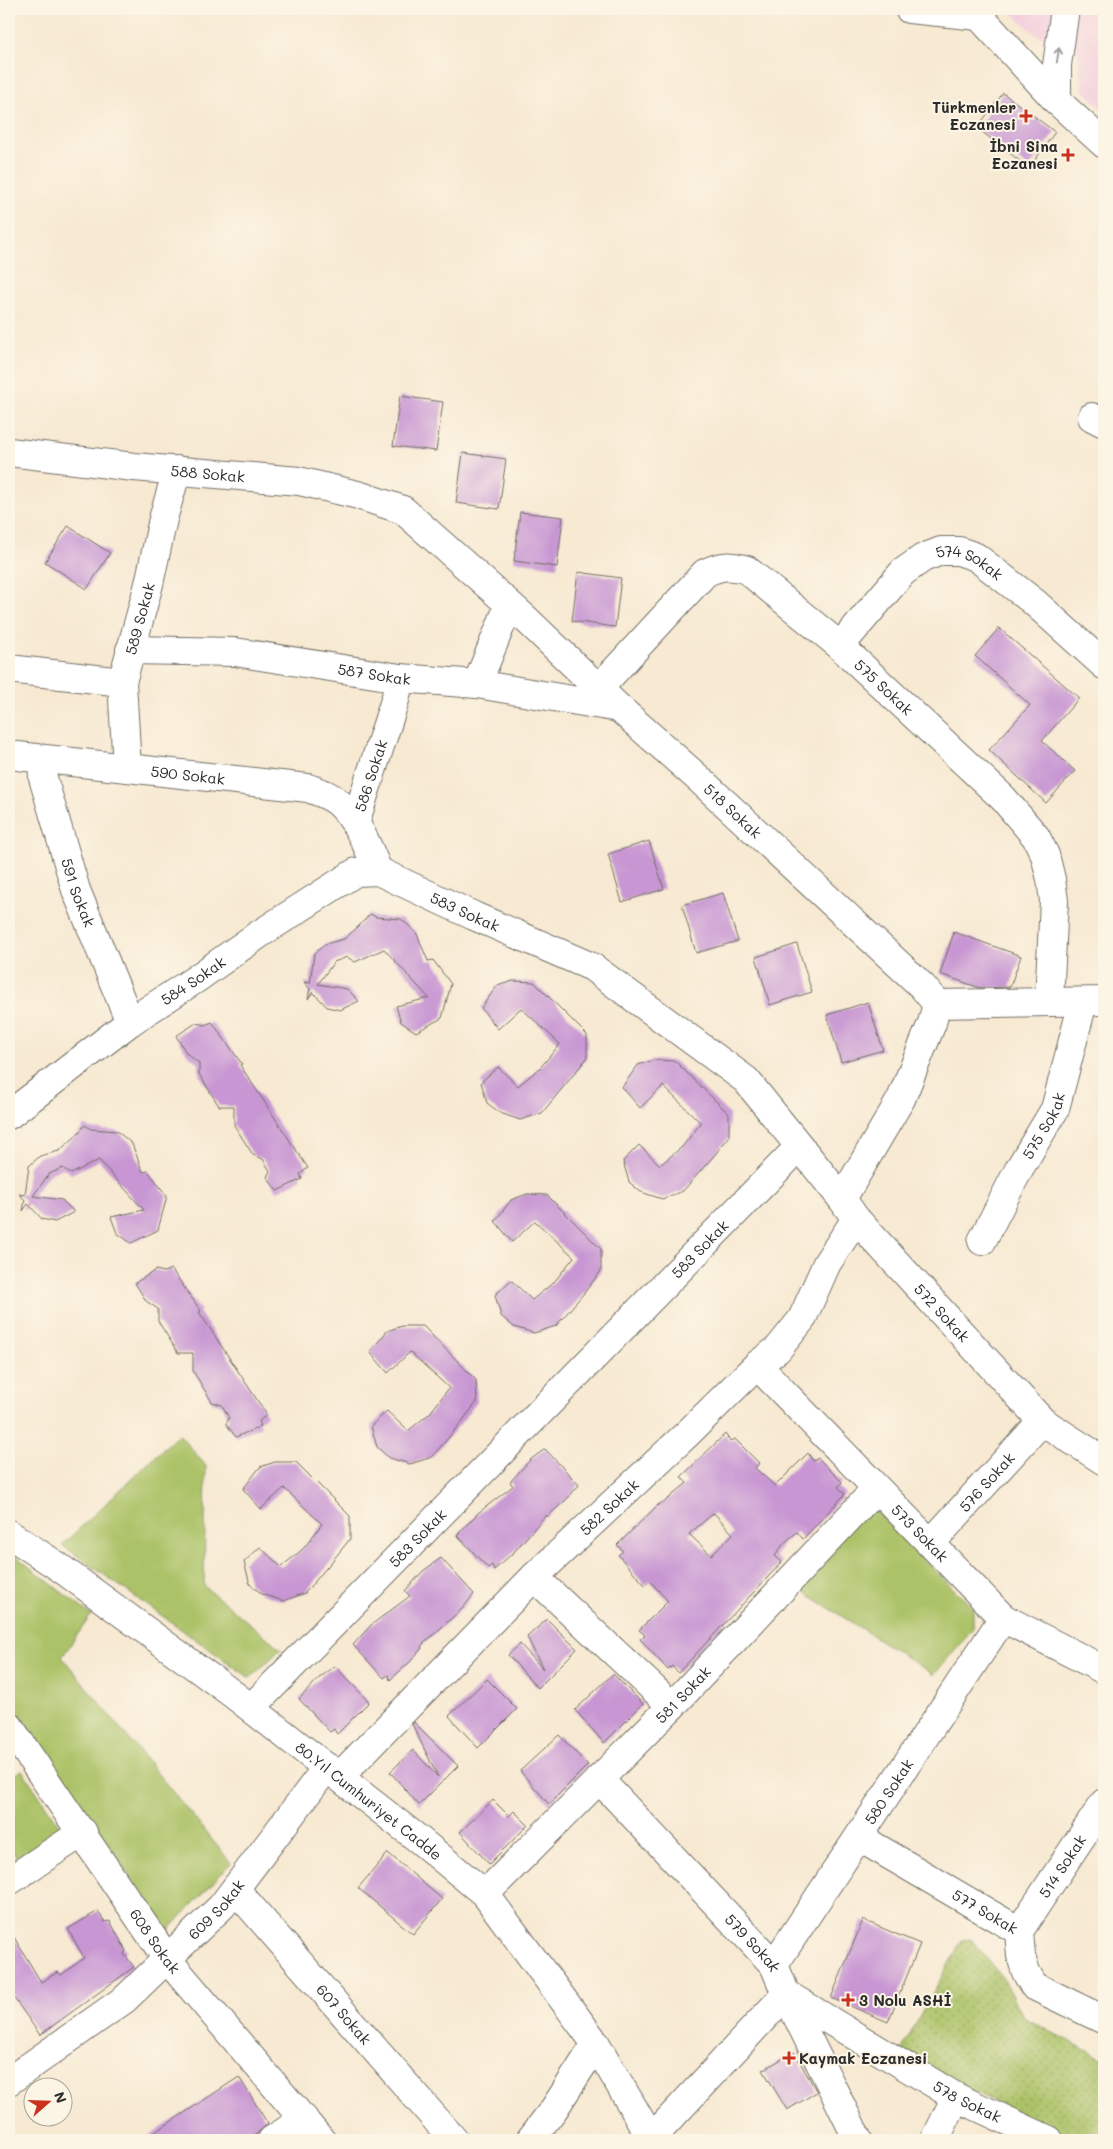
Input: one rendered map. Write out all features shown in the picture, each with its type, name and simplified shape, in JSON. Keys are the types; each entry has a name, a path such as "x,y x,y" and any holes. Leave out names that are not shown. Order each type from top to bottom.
{"street":[{"path":"909,9 973,12 1057,101 1104,144"},
{"path":"1035,78 1047,9"},
{"path":"1057,101 1057,65 1065,9"},
{"name":"588 Sokak","path":"9,452 134,467 299,481 358,495 402,510"},
{"name":"589 Sokak","path":"127,768 122,682 149,584 163,519 177,470"},
{"name":"518 Sokak","path":"402,510 510,604 619,708 922,986 938,1004"},
{"name":"574 Sokak","path":"840,646 903,572 923,558 941,551 958,551 976,557 1034,602 1104,665"},
{"name":"575 Sokak","path":"599,688 705,573 718,566 731,565 747,570 840,646 1003,798 1036,837 1045,855 1054,900 1049,1001"},
{"path":"477,684 510,604"},
{"name":"587 Sokak","path":"130,650 235,652 400,678 477,684 619,708"},
{"path":"9,669 122,682"},
{"name":"586 Sokak","path":"382,872 355,823 400,678"},
{"name":"590 Sokak","path":"9,754 308,788 324,794 339,803 355,823"},
{"name":"591 Sokak","path":"42,759 43,778 76,890 130,1022"},
{"name":"584 Sokak","path":"9,1116 130,1022 196,979 258,935 356,872 382,872"},
{"name":"583 Sokak","path":"251,1708 798,1147 746,1080 592,967 474,916 382,872"},
{"path":"938,1004 1094,1001"},
{"name":"575 Sokak","path":"982,1241 1019,1169 1055,1109 1094,1001"},
{"name":"582 Sokak","path":"333,1772 534,1577 688,1434 757,1365 778,1349 802,1318 849,1209 901,1099 932,1024 938,1004"},
{"name":"572 Sokak","path":"798,1147 849,1209 1042,1421 1104,1461"},
{"name":"573 Sokak","path":"757,1365 1003,1618 1104,1670"},
{"name":"576 Sokak","path":"930,1544 1042,1421"},
{"name":"581 Sokak","path":"485,1894 672,1706 876,1489"},
{"name":"80.Yıl Cumhuriyet Cadde","path":"9,1534 60,1567 251,1708 485,1894 596,2044 652,2140"},
{"path":"534,1577 672,1706"},
{"name":"580 Sokak","path":"774,1965 860,1838 1003,1618"},
{"name":"608 Sokak","path":"9,1726 167,1959 321,2140"},
{"name":"609 Sokak","path":"12,2071 125,1999 222,1906 333,1772"},
{"name":"579 Sokak","path":"599,1780 774,1965 786,1994 858,2140"},
{"name":"514 Sokak","path":"1019,1931 1104,1803"},
{"path":"9,1881 82,1832"},
{"name":"577 Sokak","path":"860,1838 1019,1931 1021,1956 1026,1972 1034,1986 1104,2020"},
{"name":"607 Sokak","path":"235,1889 454,2140"},
{"path":"652,2140 786,1994"},
{"name":"578 Sokak","path":"786,1994 956,2097 1049,2140"},
{"path":"530,2140 554,2109 596,2044"},
{"path":"935,2140 956,2097"},
{"path":"272,2140 304,2119"}],"shaded area":[{"path":"1008,9 1104,9 1104,111 1083,90 1077,48 1036,35"}],"green space":[{"path":"179,1434 206,1466 204,1586 281,1649 250,1678 62,1545"},
{"path":"867,1509 877,1512 973,1608 973,1628 934,1675 804,1592 800,1582"},
{"path":"9,1551 91,1615 62,1657 231,1863 167,1932 9,1699"},
{"path":"22,1770 64,1833 20,1862 9,1845 9,1778"},
{"path":"971,1939 1005,1981 1024,2018 1104,2059 1104,2140 1081,2140 897,2058 962,1940"}],"building":[{"path":"1003,93 1055,132 1029,168 977,128"},
{"path":"400,396 443,402 436,451 393,446"},
{"path":"463,453 506,459 499,509 456,503"},
{"path":"520,512 563,517 557,567 514,561"},
{"path":"68,526 110,553 87,589 45,562"},
{"path":"578,572 621,578 615,627 572,621"},
{"path":"999,628 1079,698 1042,741 1075,771 1046,803 989,750 1030,705 975,656"},
{"path":"649,841 664,889 622,902 608,854"},
{"path":"723,893 738,941 696,953 682,905"},
{"path":"370,914 376,917 401,919 416,932 428,961 433,960 451,984 442,1018 416,1032 401,1022 396,1006 429,998 384,949 355,962 347,957 334,962 318,984 347,989 359,1001 340,1010 327,1007 313,992 308,999 310,989 304,982 310,983 314,954 325,944 344,939"},
{"path":"954,932 1021,956 1010,987 980,988 940,974"},
{"path":"797,944 812,992 770,1005 756,957"},
{"path":"513,981 534,982 587,1035 587,1058 542,1113 520,1120 500,1113 487,1103 481,1082 498,1067 518,1086 540,1068 560,1044 521,1008 498,1029 481,1008 497,986"},
{"path":"868,1002 883,1050 841,1062 827,1015"},
{"path":"212,1022 242,1064 240,1065 308,1168 300,1174 302,1179 277,1191 267,1177 270,1171 263,1159 253,1155 234,1125 234,1106 219,1106 199,1074 199,1063 187,1054 176,1036 196,1023 205,1025"},
{"path":"654,1060 675,1061 729,1114 729,1137 683,1191 662,1199 641,1192 629,1182 623,1161 639,1145 660,1165 682,1147 701,1123 663,1086 640,1108 622,1087 638,1065"},
{"path":"85,1125 91,1129 117,1131 132,1144 143,1172 148,1171 167,1196 158,1230 131,1243 117,1233 111,1217 144,1210 99,1160 71,1174 63,1168 49,1174 33,1196 62,1200 74,1212 55,1222 42,1219 28,1204 23,1211 25,1200 19,1194 25,1195 29,1166 40,1156 59,1151"},
{"path":"527,1194 547,1195 601,1249 601,1271 584,1293 556,1326 534,1333 514,1327 501,1316 495,1295 511,1280 532,1300 554,1282 574,1257 535,1221 512,1242 495,1221 511,1200"},
{"path":"171,1269 201,1311 199,1312 267,1415 259,1421 261,1426 236,1437 226,1424 229,1418 222,1405 212,1402 193,1371 193,1353 178,1353 158,1321 158,1309 146,1301 135,1283 156,1270 164,1272"},
{"path":"402,1326 423,1326 476,1380 477,1402 460,1424 432,1457 410,1464 389,1458 377,1447 371,1426 387,1411 408,1431 430,1413 449,1388 410,1352 388,1373 370,1352 387,1331"},
{"path":"725,1434 730,1441 735,1439 759,1463 755,1468 775,1486 808,1453 813,1461 818,1458 842,1482 838,1487 845,1494 803,1539 797,1532 784,1543 775,1556 782,1562 678,1673 672,1666 668,1670 640,1639 645,1635 639,1630 668,1601 650,1581 645,1585 618,1555 623,1551 617,1545 661,1502 662,1504 687,1483 681,1477","holes":["714,1513 733,1534 711,1555 689,1534"]},
{"path":"545,1449 579,1485 567,1499 547,1517 546,1515 514,1552 494,1570 492,1565 488,1568 457,1535 478,1513 513,1486 510,1482 530,1460"},
{"path":"275,1462 296,1462 350,1516 350,1539 305,1593 283,1601 262,1594 250,1584 244,1562 260,1547 281,1567 303,1549 322,1524 284,1488 261,1509 243,1489 260,1467"},
{"path":"441,1558 474,1594 463,1608 421,1646 422,1648 410,1662 390,1680 388,1675 384,1678 353,1645 371,1625 410,1596 405,1591 423,1571"},
{"path":"547,1619 577,1649 538,1688 508,1655 520,1644 543,1669 527,1637"},
{"path":"335,1666 369,1702 337,1734 334,1729 330,1732 299,1699 318,1679"},
{"path":"613,1674 643,1704 604,1743 575,1710"},
{"path":"487,1679 517,1709 478,1748 449,1716"},
{"path":"414,1722 458,1766 419,1805 390,1772 413,1750 438,1777 412,1724"},
{"path":"559,1735 588,1765 549,1804 520,1771"},
{"path":"493,1800 509,1816 514,1811 528,1825 489,1864 460,1832"},
{"path":"388,1853 442,1899 413,1934 358,1888"},
{"path":"98,1911 105,1922 110,1921 126,1951 124,1954 134,1967 40,2035 9,1991 9,1929 41,1982 58,1972 61,1975 84,1958 68,1929"},
{"path":"863,1920 920,1944 888,2022 831,1998"},
{"path":"794,2052 817,2092 787,2110 763,2070"},
{"path":"239,2077 268,2124 249,2140 143,2140"}],"place":[{"name":"Türkmenler Eczanesi","path":"1026,116"},
{"name":"İbni Sina Eczanesi","path":"1068,155"},
{"name":"3 Nolu ASHİ","path":"848,2000"},
{"name":"Kaymak Eczanesi","path":"789,2058"}]}
